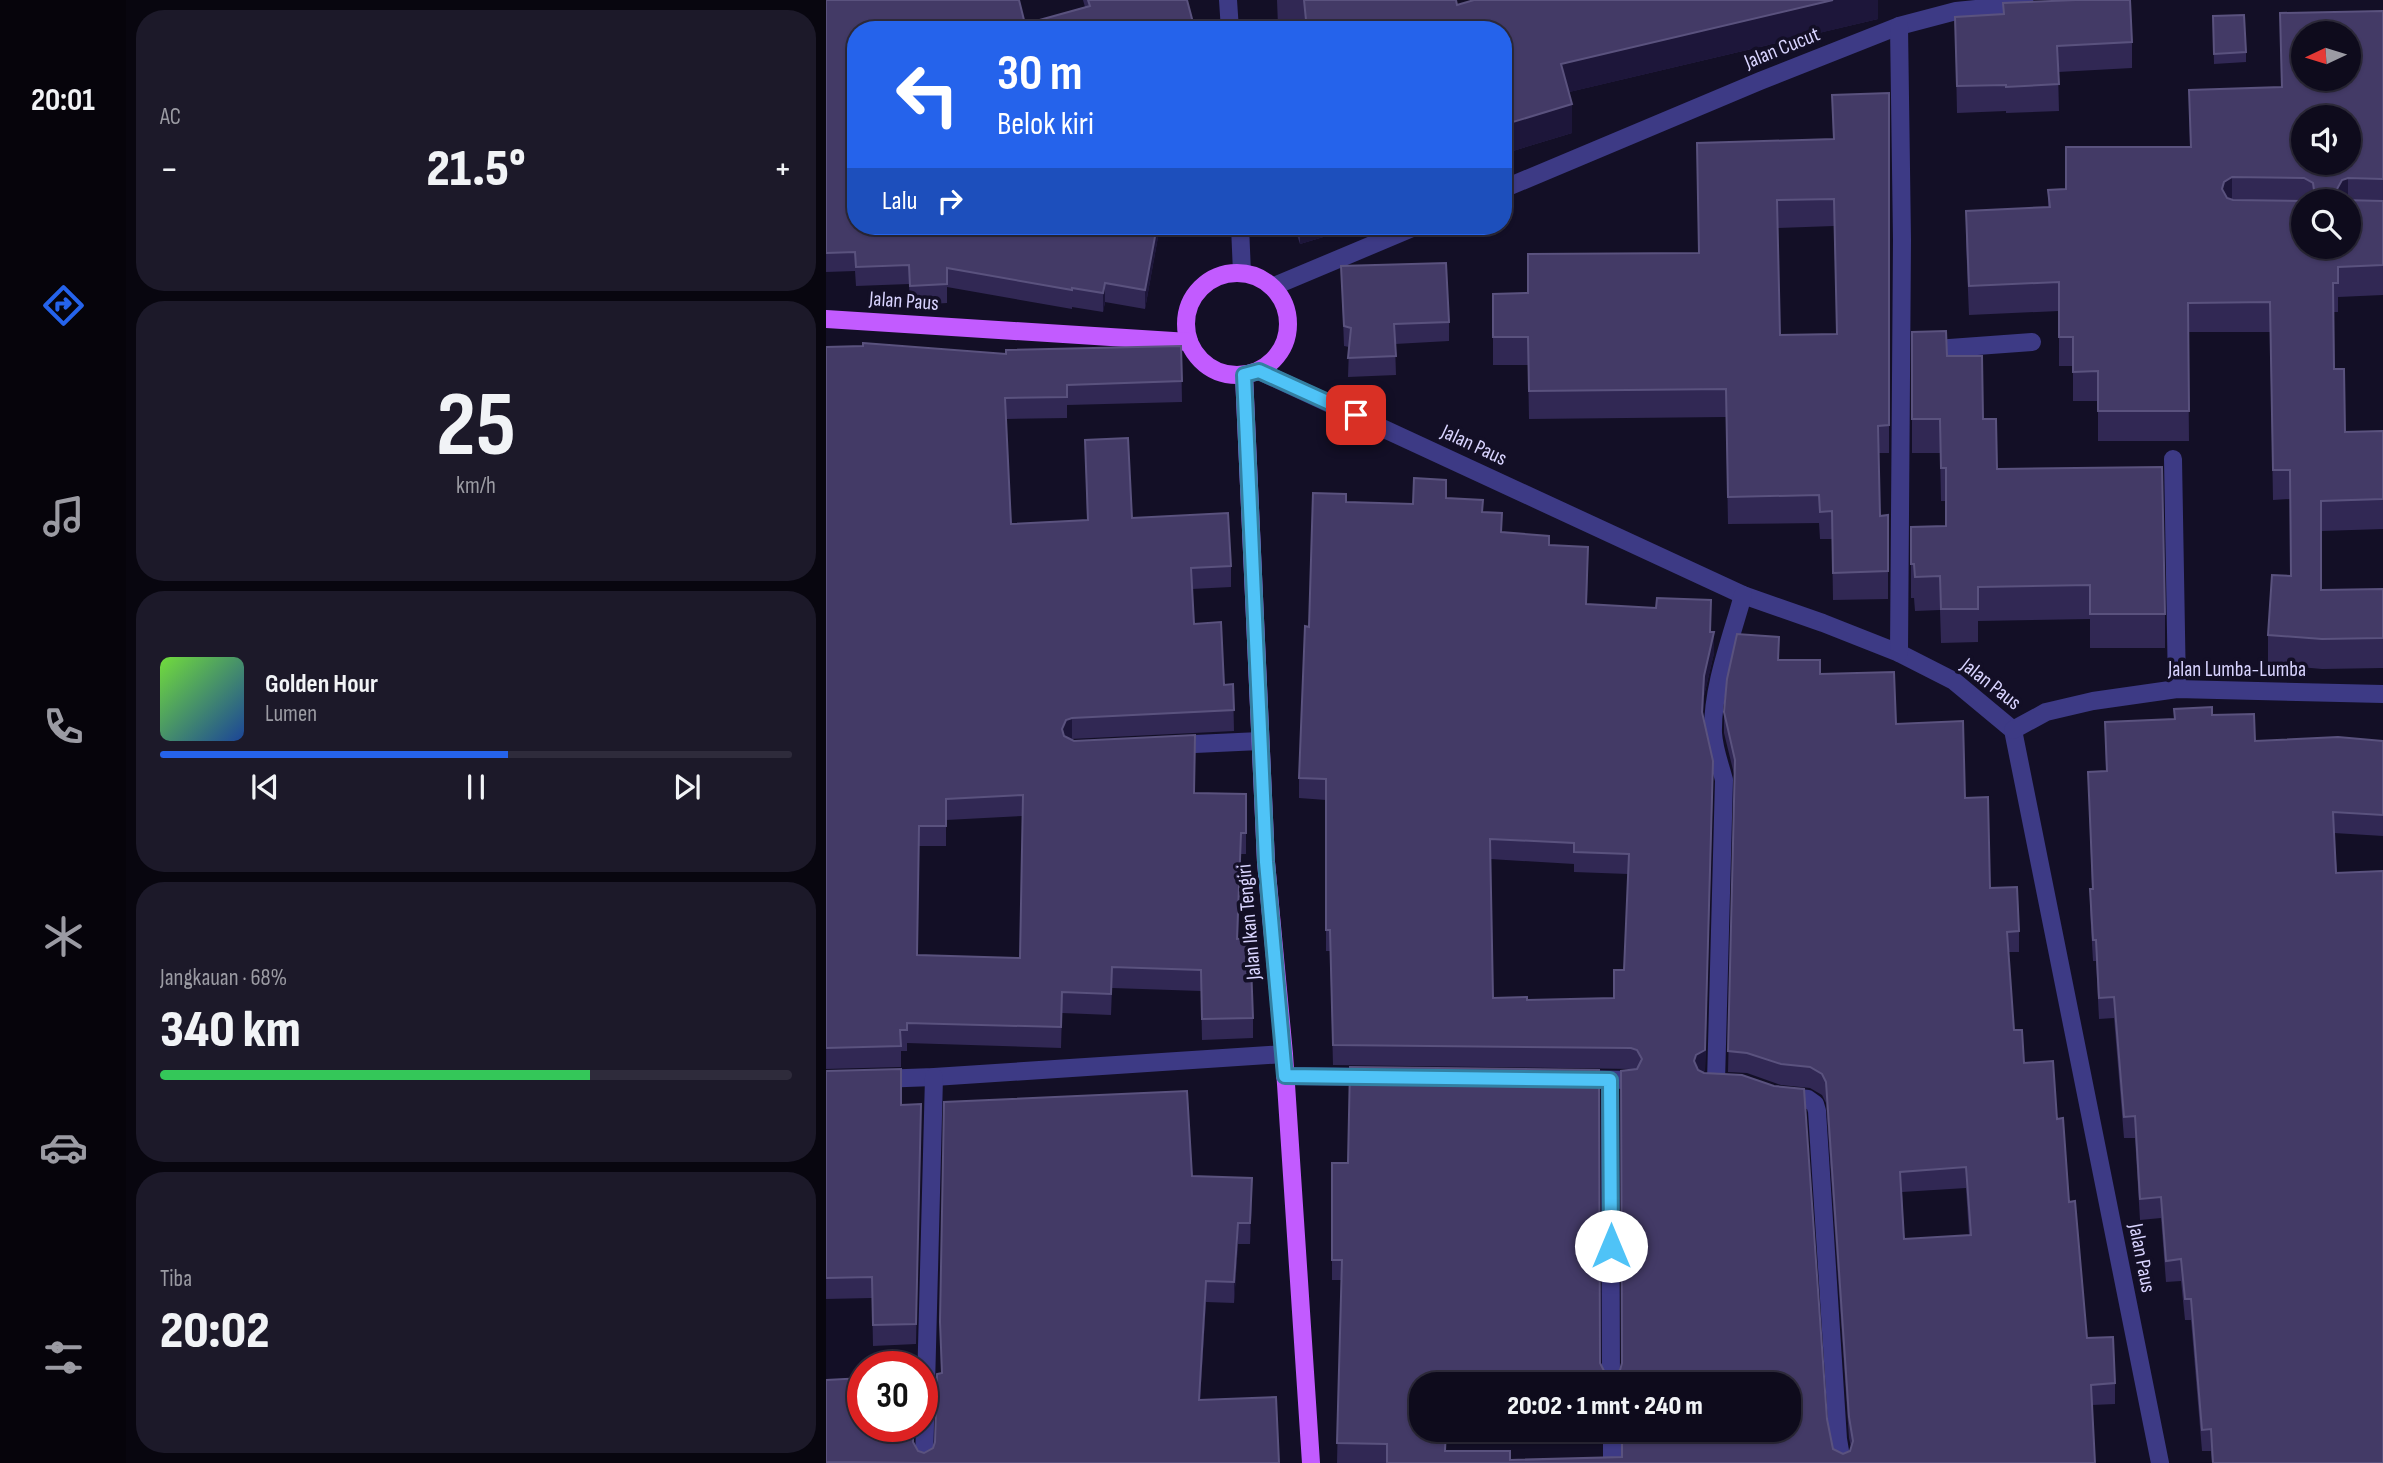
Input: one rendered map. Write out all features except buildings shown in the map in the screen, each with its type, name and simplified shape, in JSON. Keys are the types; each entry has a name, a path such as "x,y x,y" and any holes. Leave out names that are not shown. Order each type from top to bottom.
{"main road":[{"path":"1242,273 1258,278 1272,287 1282,300 1287,315 1287,332 1282,348 1273,361 1252,373 1227,375 1211,369 1198,357 1189,342 1186,325 1189,308 1197,293 1210,281 1225,274 1242,273"},
{"name":"Jalan Paus","path":"826,319 1189,342"},
{"name":"Jalan Ikan Tengiri","path":"1252,373 1260,741 1266,862 1284,1054 1311,1463"}],"street":[{"path":"1228,0 1229,21"},
{"name":"Jalan Cucut","path":"1512,185 1899,26 1956,11 2047,2"},
{"path":"1899,26 1902,240 1899,653"},
{"path":"1240,235 1242,273"},
{"path":"1272,287 1396,235"},
{"path":"1901,351 2032,342"},
{"name":"Jalan Paus","path":"1252,373 1743,595 1899,653 1954,681 2013,730 2160,1463"},
{"path":"2173,459 2177,689"},
{"path":"1717,1082 1724,780 1716,756 1713,733 1715,706 1724,664 1743,595"},
{"name":"Jalan Lumba-Lumba","path":"2013,730 2046,712 2093,701 2177,689 2383,694"},
{"path":"1153,746 1260,741"},
{"path":"866,1079 1284,1054"},
{"path":"1285,1076 1394,1077"},
{"path":"924,1463 934,1077"},
{"path":"1556,1079 1631,1080"},
{"path":"1610,1080 1611,1372"},
{"path":"1767,1091 1777,1096 1808,1099 1815,1104 1817,1111 1838,1439 1842,1463"},
{"path":"1612,1442 1612,1463"}],"route":[{"path":"1356,415 1259,371 1244,375 1266,862 1285,1076 1610,1080 1611,1246"}]}
